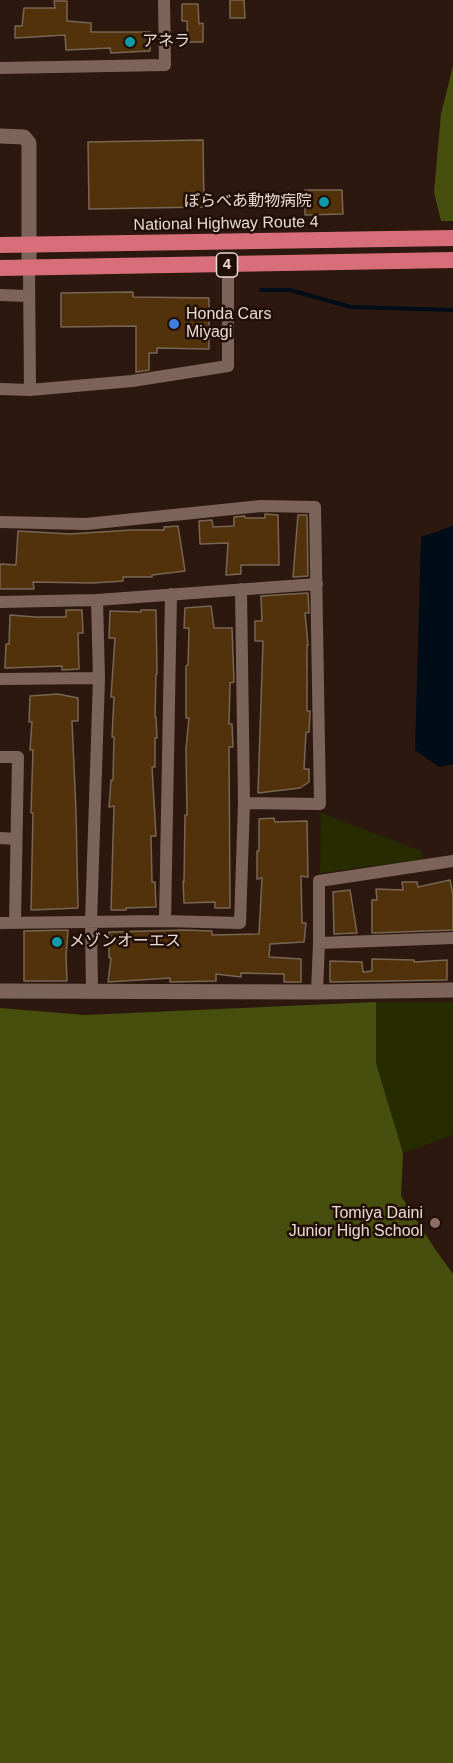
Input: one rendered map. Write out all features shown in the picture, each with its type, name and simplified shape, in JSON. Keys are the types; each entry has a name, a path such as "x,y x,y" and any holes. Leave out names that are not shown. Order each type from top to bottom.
{"highway":[{"name":"National Highway Route 4","path":"0,245 453,238"},
{"name":"4","path":"0,268 453,260"}],"street":[{"path":"0,68 165,65 164,0"},
{"path":"0,136 24,137 29,143 30,390"},
{"path":"0,389 30,390 132,381 228,366 228,265"},
{"path":"0,295 28,296"},
{"path":"0,522 86,524 261,506 315,507 320,804 244,803"},
{"path":"0,602 97,600 317,585"},
{"path":"0,923 165,921 240,923 244,803 241,589"},
{"path":"165,921 171,594"},
{"path":"92,992 91,922 99,678 97,600"},
{"path":"0,679 99,678"},
{"path":"0,757 18,757 15,923"},
{"path":"0,838 16,839"},
{"path":"316,992 320,943 319,881 453,861"},
{"path":"320,943 453,938"},
{"path":"0,991 453,990"}],"green space":[{"path":"453,66 453,221 441,221 434,192 441,114"},
{"path":"321,813 421,851 423,859 320,873"},
{"path":"376,1002 453,1002 453,1135 403,1153 376,1063"},
{"path":"376,1002 376,1063 403,1153 401,1196 453,1274 453,1763 0,1763 0,1008 85,1015"}],"shaded area":[{"path":"453,526 453,764 439,767 415,750 421,537"}],"building":[{"path":"230,0 244,0 245,18 230,18"},
{"path":"54,1 67,1 67,21 91,23 91,32 150,32 150,51 111,53 110,48 66,50 65,35 15,38 15,26 22,26 24,8 55,8"},
{"path":"182,4 198,4 199,24 203,23 203,42 188,42 187,21 182,21"},
{"path":"203,140 204,207 89,209 88,142"},
{"name":"ぽらべあ動物病院","path":"305,190 342,190 343,214 305,215"},
{"path":"133,292 133,297 209,298 209,349 157,348 157,353 149,353 149,370 136,372 136,326 61,327 61,293"},
{"path":"265,514 278,515 279,565 241,565 241,574 226,575 228,543 200,544 199,521 212,520 213,527 234,526 234,517 265,518"},
{"path":"298,515 307,515 308,576 293,577"},
{"path":"178,526 185,571 152,575 152,577 123,577 123,581 33,582 34,589 0,589 0,564 16,565 18,531 70,534 164,530 164,527"},
{"path":"308,593 309,613 305,613 308,645 307,711 310,711 309,732 306,732 304,769 309,769 309,782 300,788 258,793 263,641 255,641 255,621 262,621 261,596"},
{"path":"211,606 214,628 232,628 234,682 230,683 229,724 232,724 233,747 229,747 230,908 215,908 215,902 184,903 185,815 187,815 186,749 189,718 186,718 186,666 188,665 189,628 184,628 185,608"},
{"path":"66,610 82,610 83,633 78,633 79,669 62,670 62,666 5,668 10,615 66,617"},
{"path":"141,610 156,610 155,717 157,738 155,738 155,767 152,767 156,836 151,836 152,882 155,882 156,907 111,910 114,806 109,807 111,780 113,780 114,697 111,697 115,638 109,638 110,611 141,612"},
{"path":"58,694 78,698 78,721 72,721 78,908 31,910 33,750 30,750 32,722 29,722 30,696"},
{"path":"274,818 275,822 307,821 308,877 301,876 302,923 306,923 304,942 270,944 269,957 301,959 301,982 284,982 284,974 241,973 241,977 216,974 216,981 170,982 170,978 108,982 111,958 109,958 109,932 185,930 212,931 212,935 259,934 262,878 257,879 259,819"},
{"path":"450,880 453,895 453,930 372,933 372,900 377,900 376,889 403,890 402,882 417,882 418,887"},
{"path":"350,890 357,933 334,934 333,892"},
{"path":"68,930 67,981 24,981 24,931"},
{"path":"372,959 414,960 414,962 447,960 447,980 330,982 330,961 362,962 363,972 372,971"}],"waterway":[{"path":"261,290 290,290 351,307 453,310"}],"place":[{"name":"アネラ","path":"130,42"},
{"name":"ぽらべあ動物病院","path":"324,202"},
{"name":"Honda Cars Miyagi","path":"174,324"},
{"name":"メゾンオーエス","path":"57,942"},
{"name":"Tomiya Daini Junior High School","path":"435,1223"}]}
